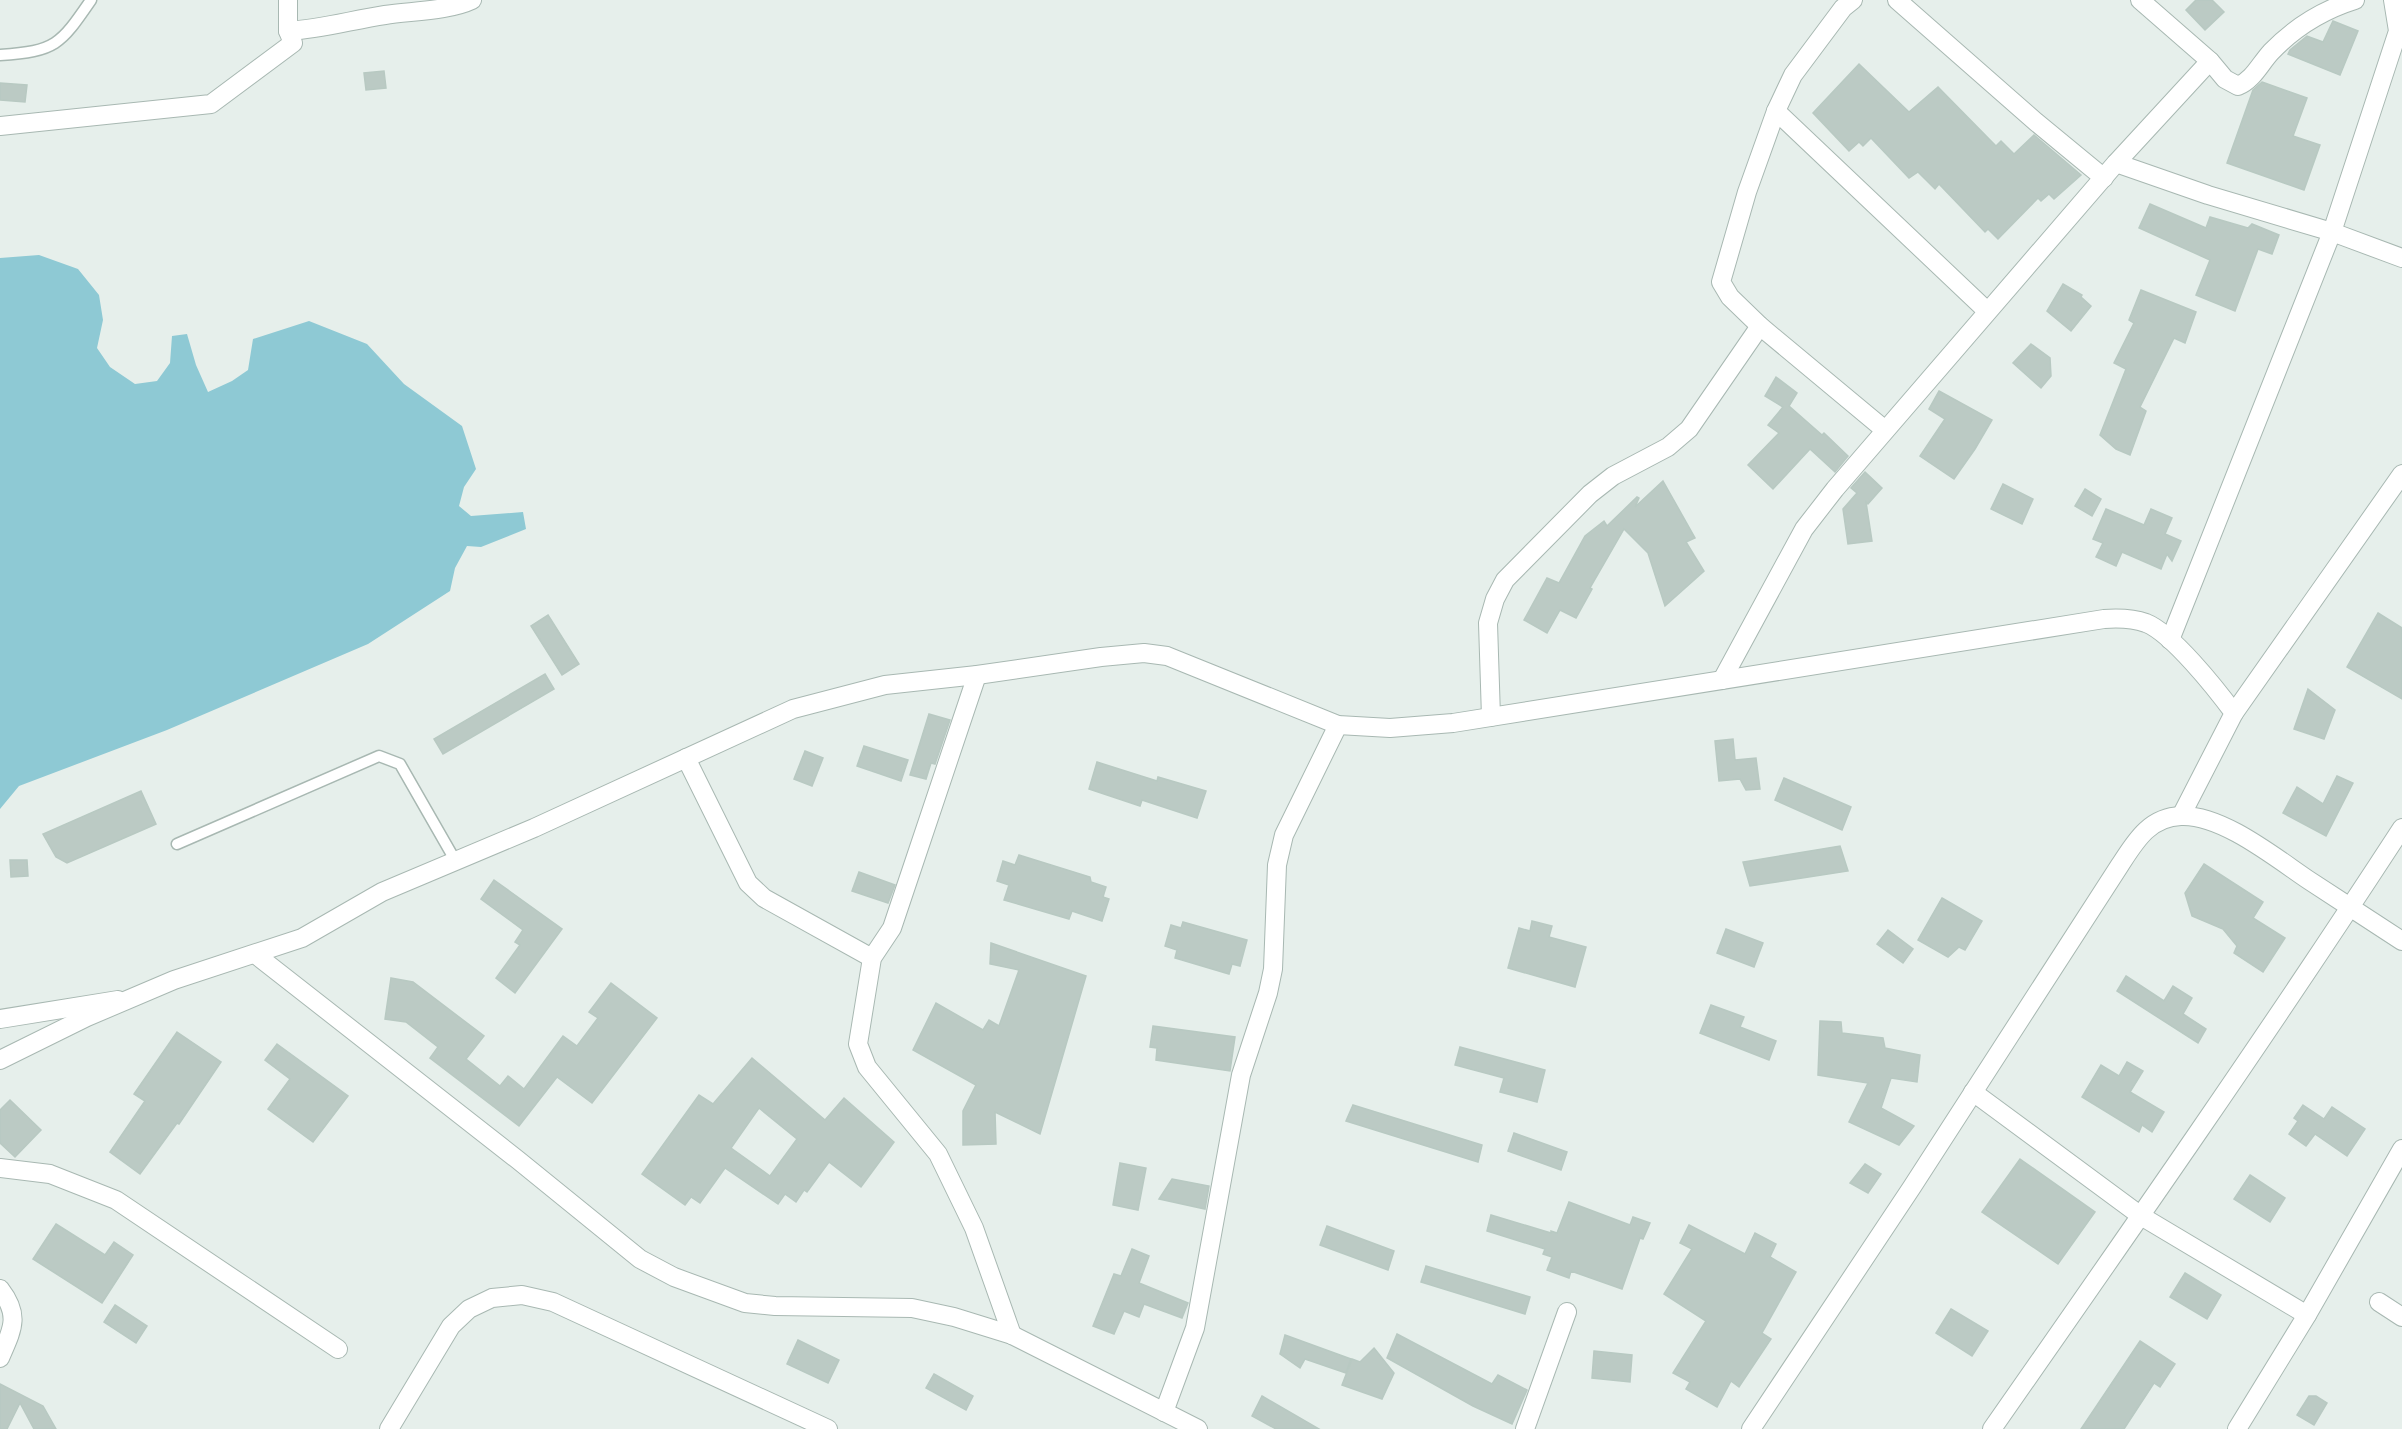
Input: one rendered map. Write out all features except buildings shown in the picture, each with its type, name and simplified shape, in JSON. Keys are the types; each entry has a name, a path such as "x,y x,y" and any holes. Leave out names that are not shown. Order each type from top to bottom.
{"street":[{"path":"0,126 212,104 292,43 288,32 288,0"},
{"path":"288,32 318,29 382,15 452,6 472,0"},
{"path":"1853,0 1843,8 1793,75 1776,111 1747,192 1721,282 1730,297 1760,326 1885,430"},
{"path":"1897,0 2036,122 2104,178"},
{"path":"2140,0 2210,62 2225,79 2232,84 2241,85 2249,80 2270,53 2289,36 2329,8 2355,0"},
{"path":"2170,640 2332,232 2398,31 2393,0"},
{"path":"1722,680 1804,529 1834,489 2116,163 2210,62"},
{"path":"1776,111 1988,312"},
{"path":"2116,163 2208,195 2332,232 2402,258"},
{"path":"1491,717 1488,623 1495,599 1505,580 1590,494 1613,476 1668,447 1689,429 1760,326"},
{"path":"2181,816 2234,713 2402,474"},
{"path":"0,1060 87,1017 174,980 302,938 382,892 534,828 793,710 885,685 1144,653 1167,656 1338,725 1390,728 1491,717 2104,619 2127,618 2148,624 2170,640 2212,683 2234,713"},
{"path":"977,675 892,928 872,958 858,1044 867,1066 938,1154 974,1228 1012,1335"},
{"path":"1164,1412 1195,1328 1241,1075 1272,977 1277,865 1284,836 1338,725"},
{"path":"686,758 748,883 764,898 872,958"},
{"path":"1751,1429 2138,837 2148,827 2181,816 2203,819 2223,826 2402,941"},
{"path":"1992,1429 2141,1216 2402,828"},
{"path":"255,954 518,1160 640,1259 674,1277 745,1303 775,1306 912,1308 954,1317 1012,1335 1198,1429"},
{"path":"0,1019 134,997"},
{"path":"1973,1092 2141,1216 2307,1315"},
{"path":"2237,1429 2307,1315 2402,1149"},
{"path":"0,1168 50,1174 116,1200 338,1349"},
{"path":"0,1289 9,1301 14,1314 13,1328 0,1358"},
{"path":"389,1429 451,1326 469,1309 492,1298 522,1295 554,1302 828,1429"},
{"path":"2379,1302 2402,1317"},
{"path":"1525,1429 1567,1312"}],"lane":[{"path":"0,55 46,49 67,35 91,0"},
{"path":"177,844 380,756 400,764 455,860"}],"water":[{"path":"39,255 78,269 99,295 103,320 97,348 110,367 135,384 157,381 170,363 172,336 187,334 196,365 208,392 232,381 248,370 253,339 309,321 367,344 404,384 462,426 476,469 464,487 459,506 471,516 523,512 526,529 481,547 467,546 455,568 450,591 368,644 167,730 19,786 0,809 0,258"}]}
